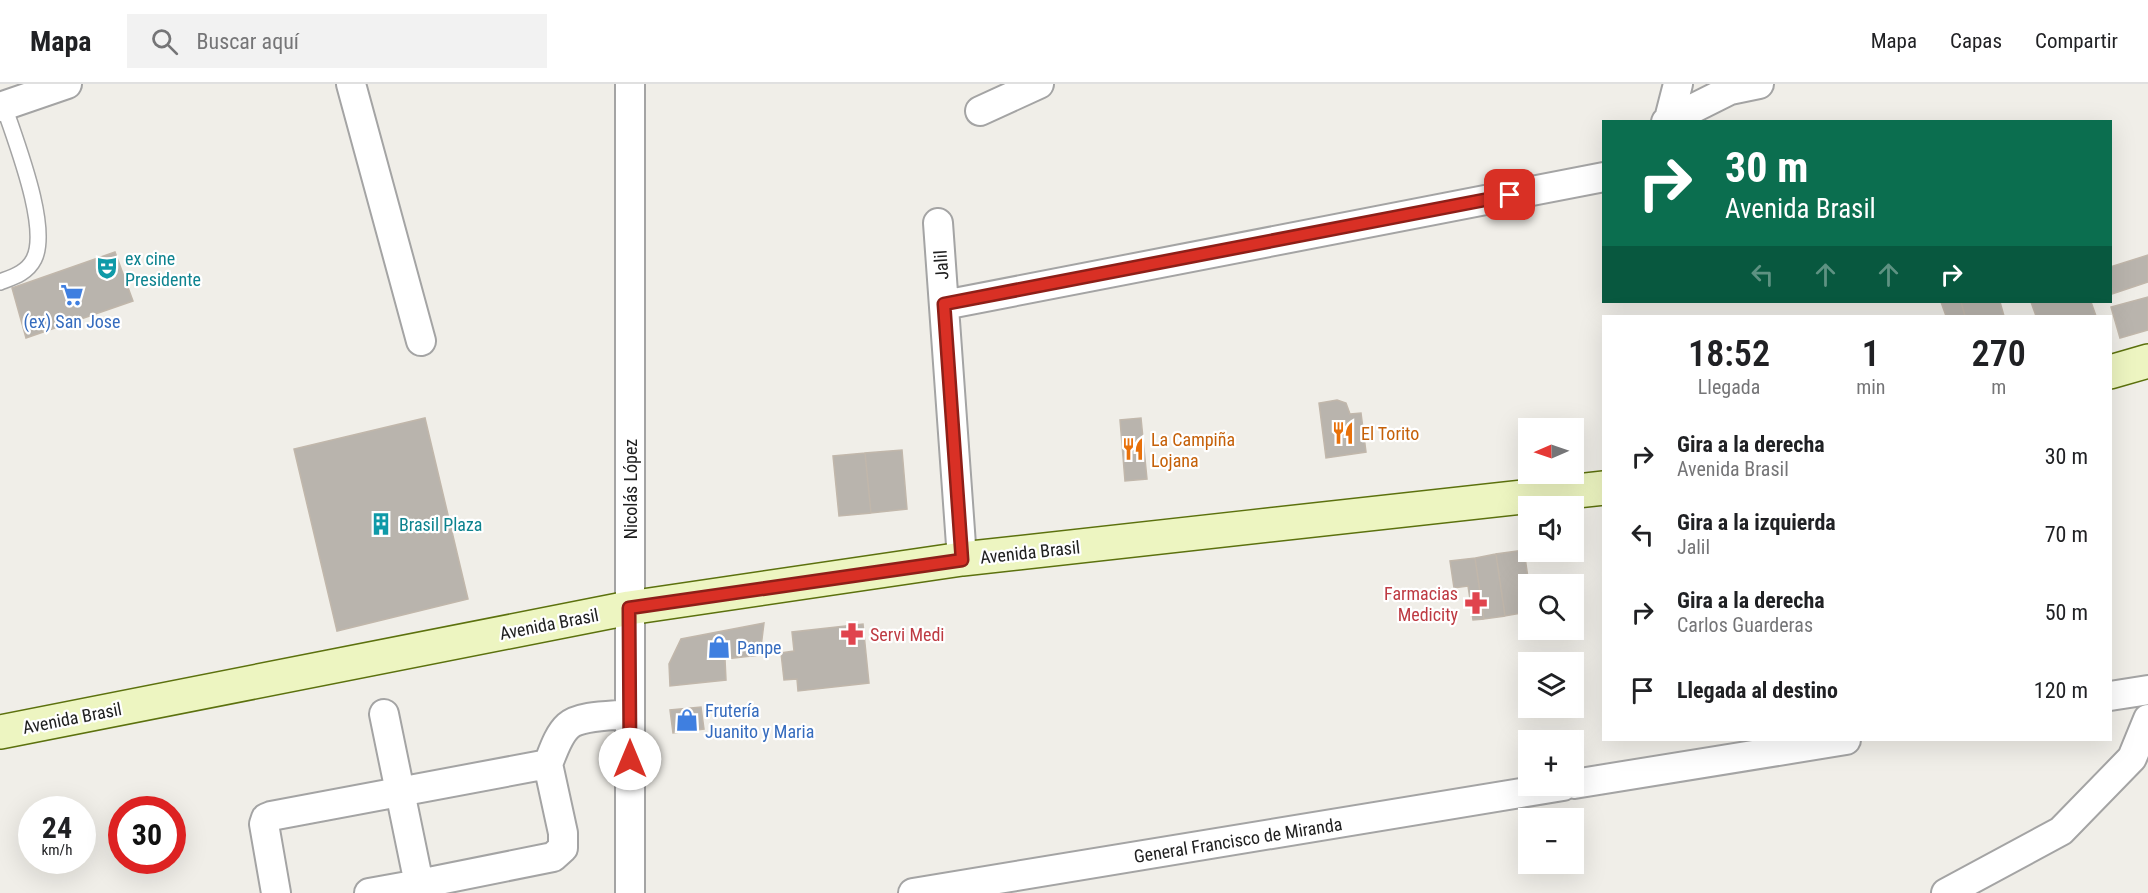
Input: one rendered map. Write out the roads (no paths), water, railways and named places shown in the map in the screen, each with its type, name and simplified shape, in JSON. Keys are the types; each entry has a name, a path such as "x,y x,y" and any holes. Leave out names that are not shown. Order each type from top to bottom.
{"street":[{"path":"2,101 67,84"},
{"path":"351,84 421,341"},
{"name":"Nicolás López","path":"630,84 630,893"},
{"path":"980,111 1039,84"},
{"path":"1667,120 1678,84"},
{"path":"1667,120 1730,90 1759,84"},
{"path":"944,304 1602,177"},
{"name":"Jalil","path":"938,223 962,560"},
{"path":"2112,371 2148,361"},
{"name":"Avenida Brasil","path":"0,732 629,608 962,560 1602,488"},
{"path":"2112,696 2148,690"},
{"path":"384,714 419,884"},
{"path":"369,893 553,857 563,848 563,833 548,764 560,737 569,725 579,720 629,714"},
{"path":"1946,893 2061,831 2132,759 2148,719"},
{"path":"1584,782 1840,741"},
{"path":"276,893 264,824 266,818 548,764"},
{"name":"General Francisco de Miranda","path":"913,893 1518,793"}],"lane":[{"path":"0,282 23,273 34,259 38,245 33,197 2,101"}],"place":[{"name":"ex cine Presidente","path":"107,268"},
{"name":"(ex) San Jose","path":"72,295"},
{"name":"El Torito","path":"1343,433"},
{"name":"La Campiña Lojana","path":"1133,449"},
{"name":"Brasil Plaza","path":"381,524"},
{"name":"Farmacias Medicity","path":"1476,603"},
{"name":"Servi Medi","path":"852,634"},
{"name":"Panpe","path":"719,647"},
{"name":"Frutería Juanito y Maria","path":"687,720"}]}
